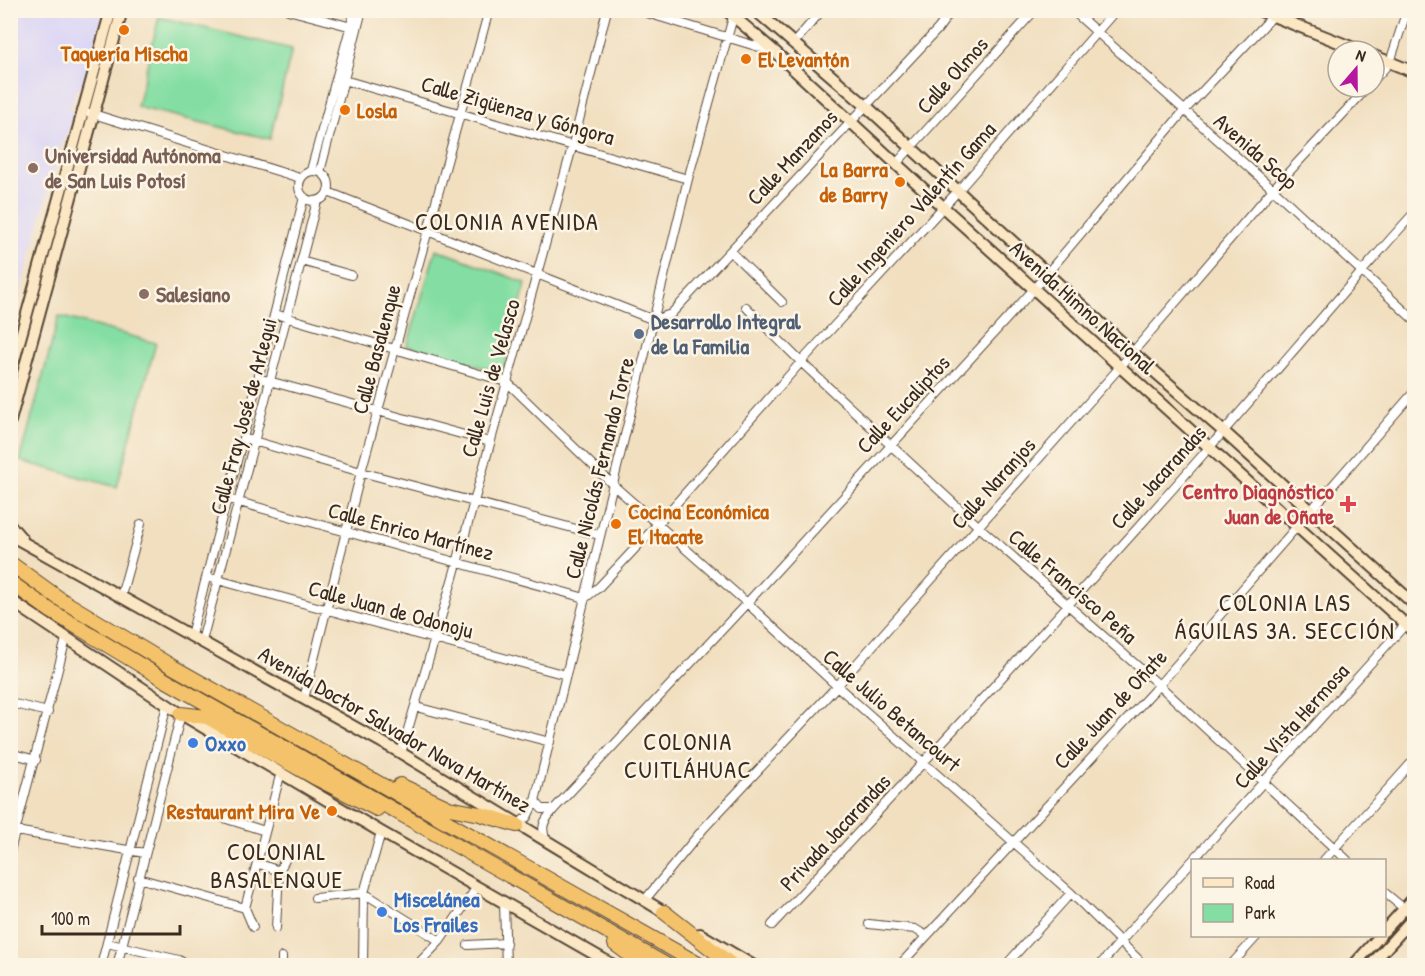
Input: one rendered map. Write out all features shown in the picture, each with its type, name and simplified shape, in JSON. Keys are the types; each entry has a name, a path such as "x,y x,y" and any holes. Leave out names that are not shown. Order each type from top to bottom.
{"highway":[{"path":"10,563 60,600 173,667 702,966"},
{"path":"10,582 51,611 165,680 668,966"},
{"path":"181,714 207,717 357,800 427,829"},
{"path":"339,759 387,778 449,808 517,825"},
{"path":"549,898 645,966"},
{"path":"664,912 733,966"}],"main road":[{"path":"10,421 41,286 88,112 111,10"},
{"path":"88,112 122,10"},
{"name":"Avenida Himno Nacional","path":"755,10 865,105 1132,352 1414,604"},
{"path":"1258,10 1331,39"},
{"name":"Avenida Himno Nacional","path":"732,13 943,207 1411,628"},
{"path":"1386,60 1414,72"},
{"path":"10,375 41,286"},
{"path":"10,525 24,543 10,546"},
{"name":"Avenida Doctor Salvador Nava Martínez","path":"10,535 400,753 546,843 754,966"},
{"path":"10,600 181,714 615,966"},
{"path":"1386,929 1414,898"},
{"path":"1371,966 1414,918"},
{"path":"1353,966 1379,937"}],"street":[{"path":"288,10 352,27"},
{"path":"320,172 355,10"},
{"path":"311,170 320,172 329,183 328,192 317,201 304,197 299,189 300,178 311,170 362,10"},
{"name":"Calle Basalenque","path":"304,699 394,348 489,10"},
{"name":"Calle Luis de Velasco","path":"400,753 416,707 458,562 573,144 607,10"},
{"path":"637,10 774,51"},
{"path":"793,44 822,10"},
{"name":"Calle Manzanos","path":"654,320 671,314 938,29 952,10"},
{"name":"Calle Olmos","path":"896,164 1035,10"},
{"name":"Avenida Scop","path":"1072,10 1273,189 1414,320"},
{"name":"Calle Ingeniero Valentín Gama","path":"585,598 599,587 658,524 801,362 957,192 1116,10"},
{"path":"1386,66 1390,62 1407,10"},
{"name":"Calle Nicolás Fernando Torre","path":"517,825 527,817 535,801 688,179 728,37 732,13"},
{"name":"Calle Eucaliptos","path":"546,843 542,825 554,809 747,603 1034,289 1184,111 1273,16"},
{"name":"Calle Zigüenza y Góngora","path":"341,80 573,144 688,179"},
{"name":"Calle Naranjos","path":"644,901 704,828 837,687 1120,367 1273,189 1357,99"},
{"path":"88,112 300,178"},
{"path":"328,192 537,276 654,320"},
{"name":"Calle Fray José de Arlegui","path":"191,635 228,499 304,197"},
{"name":"Calle Fray José de Arlegui","path":"202,641 317,201"},
{"name":"Calle Jacarandas","path":"925,763 1210,447 1414,213"},
{"path":"730,251 782,302"},
{"path":"301,261 351,275"},
{"name":"Calle Francisco Peña","path":"746,306 801,362 890,445 978,526 1159,685 1345,859"},
{"path":"275,314 507,382"},
{"path":"258,378 490,442"},
{"name":"Calle Julio Betancourt","path":"507,382 613,485 747,603 837,687 1071,893 1145,966"},
{"name":"Calle Juan de Oñate","path":"899,966 925,935 1159,685 1414,392"},
{"path":"243,438 599,535"},
{"name":"Calle Enrico Martínez","path":"228,499 585,598"},
{"path":"121,596 141,524"},
{"name":"Calle Juan de Odonoju","path":"207,577 566,675"},
{"name":"Calle Vista Hermosa","path":"1195,859 1411,628 1414,615"},
{"path":"10,851 13,830 36,760 66,639"},
{"path":"10,703 48,712"},
{"path":"101,966 167,705"},
{"path":"416,707 550,742"},
{"path":"117,966 181,714"},
{"path":"10,753 36,760"},
{"path":"1326,859 1414,760"},
{"name":"Privada Jacarandas","path":"772,925 925,763"},
{"path":"254,927 245,908 281,772"},
{"path":"535,801 542,809 554,809"},
{"path":"217,816 265,831"},
{"path":"13,830 145,853"},
{"path":"363,966 364,892 381,832"},
{"path":"276,928 279,871 285,860"},
{"path":"257,863 279,871"},
{"name":"Calle Vista Hermosa","path":"1100,966 1191,863"},
{"path":"138,878 245,908"},
{"path":"416,966 440,941 477,887"},
{"path":"315,898 364,892 440,941"},
{"path":"1005,966 1071,893"},
{"path":"1386,894 1414,918"},
{"path":"504,903 506,966"},
{"path":"869,924 915,929 925,935"},
{"path":"1230,966 1256,937"},
{"path":"107,943 179,960 188,966"},
{"path":"468,945 506,943"}],"shaded area":[{"name":"Universidad Autónoma de San Luis Potosí","path":"11,10 104,11 83,84 76,91 70,108 75,114 66,140 63,140 11,326"}],"green space":[{"path":"159,17 292,49 270,139 137,107"},
{"path":"436,249 526,283 503,373 407,346"},
{"path":"59,316 156,343 117,487 20,461"}],"place":[{"name":"Taquería Mischa","path":"124,30"},
{"name":"El Levantón","path":"746,59"},
{"name":"Losla","path":"345,110"},
{"name":"Universidad Autónoma de San Luis Potosí","path":"33,168"},
{"name":"La Barra de Barry","path":"900,182"},
{"name":"Salesiano","path":"144,294"},
{"name":"Desarrollo Integral de la Familia","path":"639,334"},
{"name":"Centro Diagnóstico Juan de Oñate","path":"1348,504"},
{"name":"Cocina Económica El Itacate","path":"616,524"},
{"name":"Oxxo","path":"193,743"},
{"name":"Restaurant Mira Ve","path":"332,811"},
{"name":"Miscelánea Los Frailes","path":"382,912"}],"district":[{"name":"COLONIA AVENIDA","path":"507,222"},
{"name":"COLONIA LAS ÁGUILAS 3A. SECCIÓN","path":"1285,617"},
{"name":"COLONIA CUITLÁHUAC","path":"688,756"},
{"name":"COLONIAL BASALENQUE","path":"277,866"}]}
